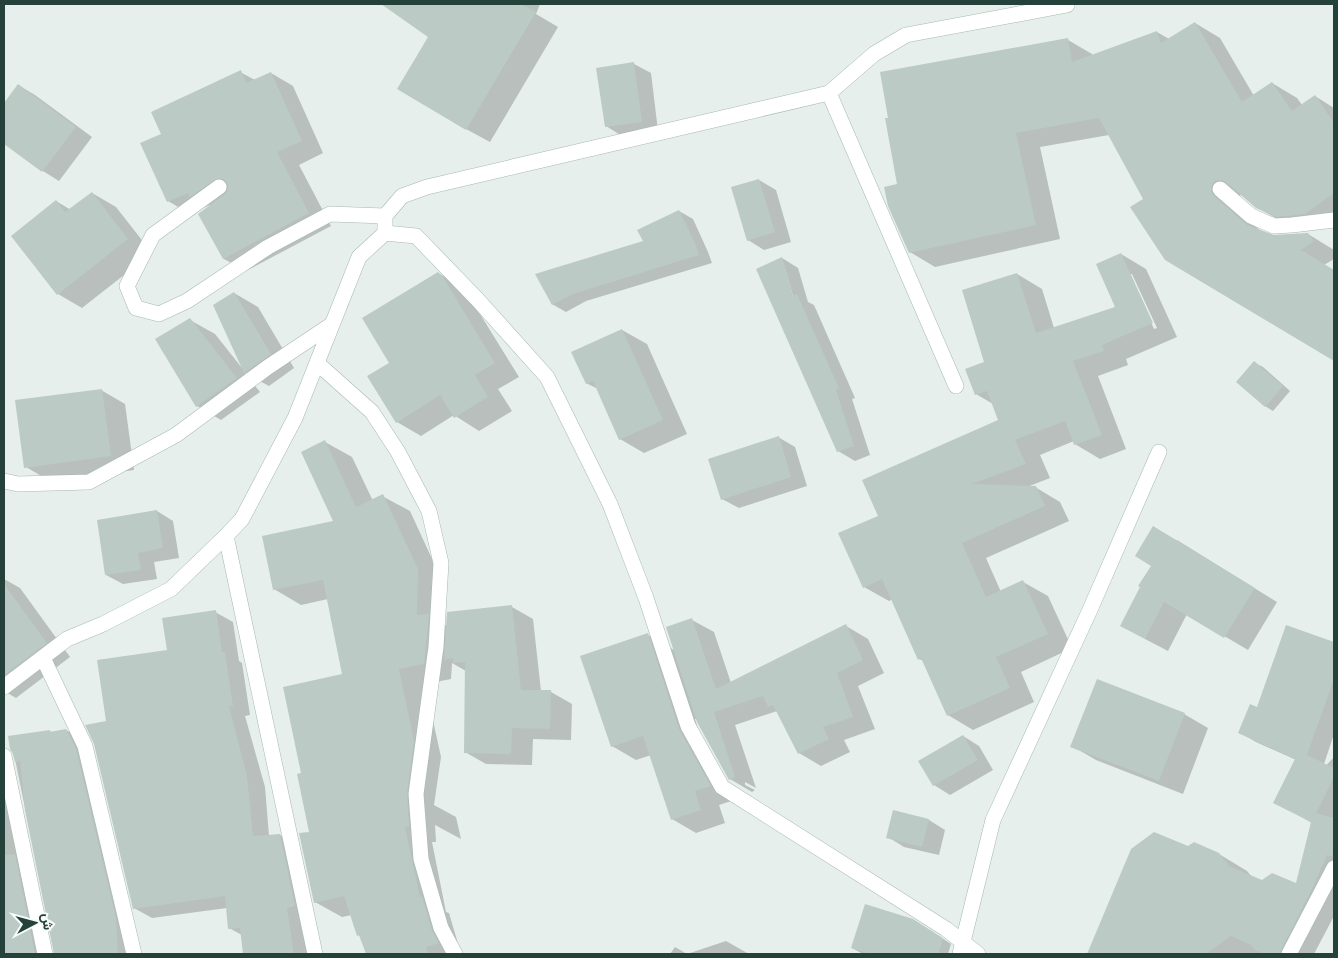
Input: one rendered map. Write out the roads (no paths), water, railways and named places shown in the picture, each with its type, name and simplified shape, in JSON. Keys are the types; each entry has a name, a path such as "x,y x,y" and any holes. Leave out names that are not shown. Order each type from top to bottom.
{"street":[{"path":"4,687 67,639 103,624 171,589 242,518 295,418 359,257 385,233 385,216 402,196 428,187 829,93 874,54 906,35 1068,5"},
{"path":"829,93 956,386"},
{"path":"219,187 153,235 127,286 136,308 159,314 187,301 268,247 330,214 385,216"},
{"path":"1220,189 1251,216 1274,226 1334,220"},
{"path":"385,233 416,236 477,299 546,377 610,504 646,598 688,726 722,787 946,930 961,949 978,954"},
{"path":"4,481 18,484 89,482 176,435 268,367 331,325"},
{"path":"317,363 372,412 398,452 429,511 441,563 436,647 416,794 421,859 441,928 455,954"},
{"path":"961,949 993,820 1089,612 1159,452"},
{"path":"226,536 315,954"},
{"path":"43,658 85,746 134,954"},
{"path":"4,756 44,954"},
{"path":"1289,954 1334,868"}]}
